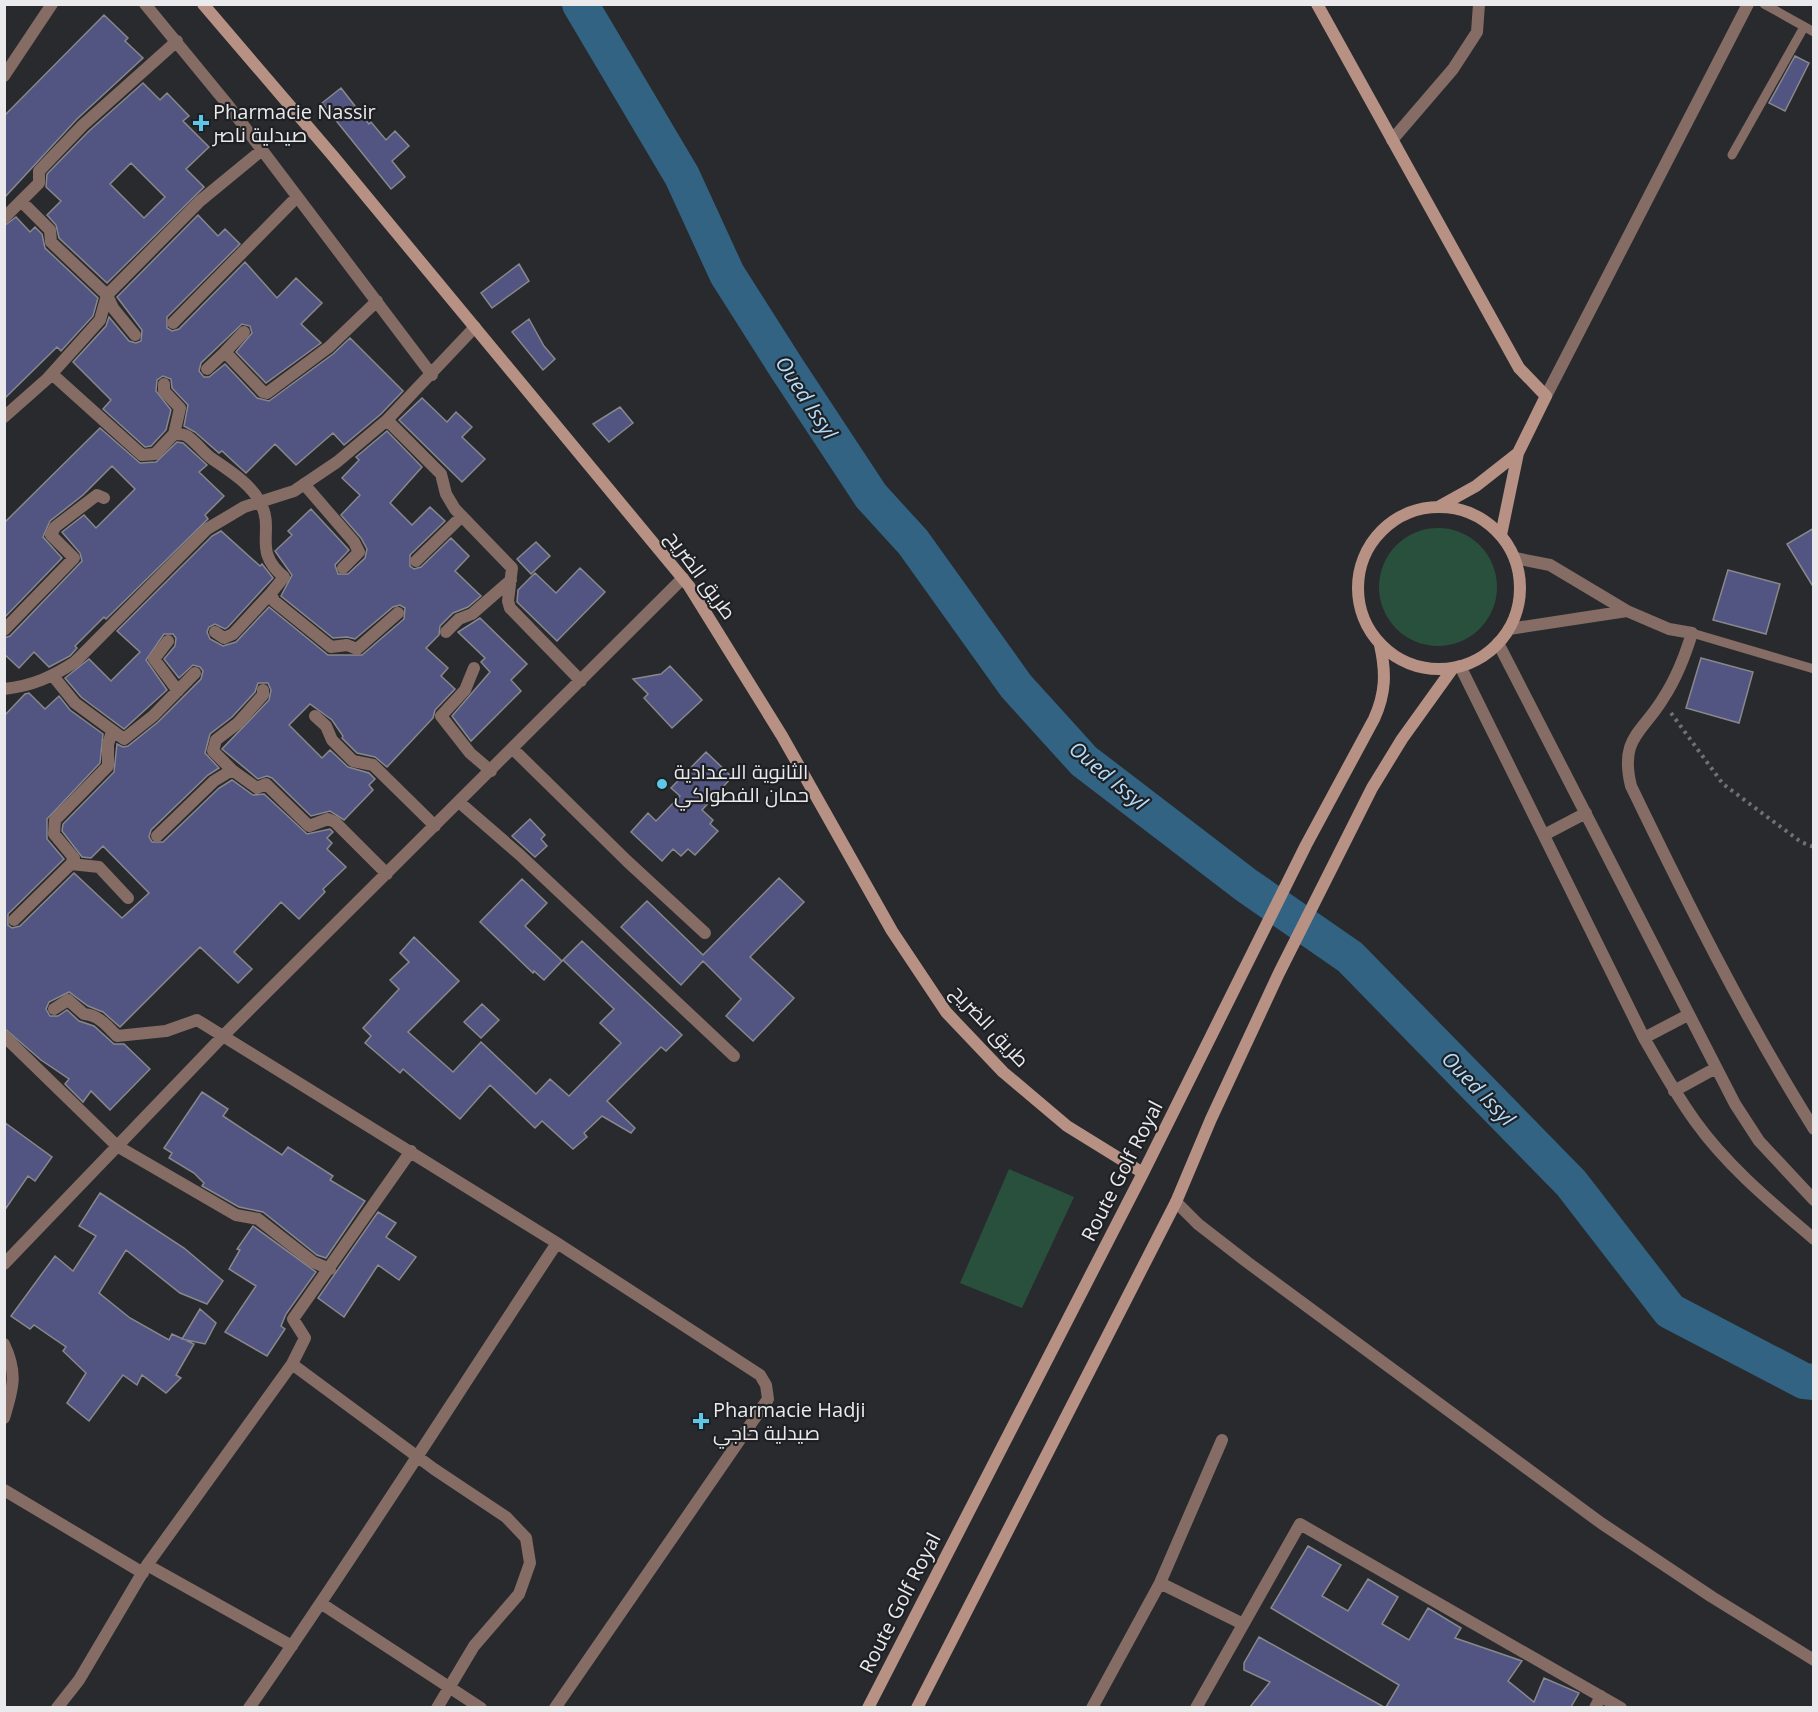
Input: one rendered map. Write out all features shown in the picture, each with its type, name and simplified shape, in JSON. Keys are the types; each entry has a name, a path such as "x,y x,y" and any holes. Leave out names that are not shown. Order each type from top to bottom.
{"street":[{"path":"4,76 52,4"},
{"path":"145,4 177,41 262,150 296,198 432,375"},
{"name":"طريق الضريح","path":"203,4 683,578 749,681 892,931 946,1012 1003,1072 1067,1126 1143,1173"},
{"path":"1317,4 1519,368 1546,396"},
{"path":"1392,140 1459,60 1477,32 1479,4"},
{"path":"1501,535 1518,453 1748,4"},
{"path":"4,218 39,183 39,171 75,133 177,41"},
{"path":"4,417 52,374 100,320 107,295 200,201 262,150"},
{"path":"173,323 296,198"},
{"path":"21,201 50,230 51,242 107,295 112,308 135,335"},
{"path":"225,352 263,392 267,393 329,347 377,302"},
{"path":"4,689 22,687 53,676 84,653 207,529 244,507 294,491 363,442 432,375 475,327"},
{"path":"207,369 244,332"},
{"path":"52,374 142,455 154,454 174,434 180,408 164,391 164,384"},
{"path":"387,420 441,474 446,494 462,516 512,568 508,601 510,608 582,681"},
{"path":"174,434 186,435 211,458 230,470 260,502 266,527 265,555 272,567 284,577 233,634 224,638 215,632"},
{"path":"1440,506 1476,486 1518,453"},
{"path":"304,484 354,542 359,552 343,568"},
{"path":"4,630 74,558 51,535 55,527 97,495 104,498"},
{"path":"1440,506 1463,510 1484,519 1501,535 1515,558 1520,576 1520,594 1509,629 1498,643 1474,661 1457,667 1433,669 1414,665 1396,657 1380,645 1366,625 1358,603 1357,579 1364,556 1376,535 1394,519 1416,509 1440,506"},
{"path":"417,561 462,516"},
{"path":"1515,558 1550,565 1627,611 1669,629 1692,633 1686,655 1663,700 1629,747 1625,765 1631,786 1742,1005 1814,1129"},
{"path":"4,1264 223,1036 683,578"},
{"path":"446,632 459,619 472,614 511,580"},
{"path":"271,593 274,601 334,649 347,645 357,649 398,614"},
{"path":"1509,629 1627,611"},
{"path":"168,641 154,659 178,691"},
{"path":"1498,643 1716,1068 1760,1141 1814,1200"},
{"name":"Route Golf Royal","path":"868,1707 1143,1173 1306,845 1381,704 1385,681 1380,645"},
{"path":"1457,667 1544,835 1644,1038 1674,1091 1696,1123 1733,1165 1814,1239"},
{"path":"917,1707 1176,1202 1211,1119 1279,973 1338,856 1388,760 1457,667"},
{"path":"474,668 465,690 441,716 470,753 491,771"},
{"path":"53,676 75,703 124,739 195,673"},
{"path":"263,690 262,695 238,723 216,740 213,750 232,770 257,788 266,784 309,826 328,819 335,822 387,874"},
{"path":"315,716 326,726 332,740 353,761 373,765 435,826"},
{"path":"14,920 71,864 74,858 54,834 55,820 108,766 108,744 112,732"},
{"path":"513,749 627,861 705,933"},
{"path":"157,836 214,781 232,770"},
{"path":"459,802 528,862 734,1056"},
{"path":"1544,835 1586,813"},
{"path":"71,864 99,867 128,898"},
{"path":"54,1009 68,1000 84,1014 100,1019 117,1036 166,1031 197,1020 557,1243 760,1375 766,1385 768,1399 555,1707"},
{"path":"1644,1038 1688,1015"},
{"path":"4,1036 117,1146 236,1215 258,1219 313,1262 330,1269"},
{"path":"1674,1091 1716,1068"},
{"path":"57,1707 79,1680 145,1569 292,1364 305,1338 293,1319 411,1151"},
{"path":"1176,1202 1198,1224 1247,1262 1601,1523 1712,1597 1814,1660"},
{"path":"249,1707 322,1604 416,1455 557,1243"},
{"path":"4,1344 12,1363 14,1382 4,1418"},
{"path":"292,1364 416,1455 516,1524 526,1538 530,1563 519,1594 474,1646 437,1707"},
{"path":"1092,1707 1160,1583 1222,1440"},
{"path":"4,1490 145,1569 292,1646"},
{"path":"1196,1707 1300,1524 1598,1702 1621,1707"},
{"path":"1160,1583 1243,1624"},
{"path":"322,1604 481,1707"}],"lane":[{"path":"1764,4 1814,32"},
{"path":"1732,155 1804,27"},
{"path":"1692,633 1814,669"}],"path":[{"path":"1663,700 1723,784 1801,842 1814,847"}],"green space":[{"path":"1438,528 1471,538 1487,554 1497,587 1487,620 1471,636 1438,646 1405,636 1389,620 1379,587 1389,554 1405,538"},
{"path":"1009,1169 1074,1197 1022,1308 960,1283"}],"building":[{"path":"104,15 128,38 125,41 143,58 77,119 4,198 4,116"},
{"path":"1795,56 1809,63 1785,111 1769,103"},
{"path":"143,83 160,100 167,93 189,116 183,121 209,147 186,169 204,187 107,283 59,238 56,225 47,215 61,201 46,187 47,174 89,131","holes":["131,163 165,197 144,218 110,184"]},
{"path":"341,88 369,124 371,122 386,140 395,131 409,146 392,161 405,177 391,189 322,103"},
{"path":"198,215 218,236 225,229 240,244 167,317 167,328 172,331 179,329 245,262 277,298 296,278 322,303 301,324 321,343 266,383 236,352 252,333 250,326 242,324 201,363 199,371 204,377 209,377 225,364 257,398 269,401 333,354 350,338 403,391 381,414 344,445 333,433 296,465 275,444 246,473 222,451 219,453 195,432 184,426 188,405 172,388 171,379 163,376 157,380 156,391 171,410 166,430 151,446 145,447 103,409 111,400 73,362 106,326 109,317 129,341 136,343 141,341 142,330 117,297"},
{"path":"16,217 30,232 35,227 42,234 45,248 98,298 93,316 61,351 57,347 4,399 4,226"},
{"path":"519,264 529,281 492,308 481,293"},
{"path":"529,319 544,346 555,359 543,370 512,332"},
{"path":"422,398 447,422 456,412 472,427 462,437 485,459 462,482 399,420"},
{"path":"620,407 633,423 609,442 593,424"},
{"path":"100,428 140,463 156,462 177,442 183,443 207,465 199,472 224,496 205,515 208,519 106,619 104,617 75,646 77,648 70,656 49,667 34,652 19,668 4,654 4,638 10,636 82,561 80,553 62,532 84,515 96,528 135,489 112,466 83,495 50,521 43,537 62,558 5,617 4,523"},
{"path":"387,431 422,467 390,503 412,525 430,507 445,521 410,555 410,566 414,569 421,567 451,538 469,556 455,571 481,596 468,607 453,613 440,626 439,635 426,648 448,668 441,676 455,689 435,710 433,718 387,767 375,757 357,753 342,738 343,736 332,720 310,704 289,725 322,758 330,750 348,767 369,773 375,779 369,785 373,790 344,820 330,811 311,816 272,778 267,776 258,779 222,749 269,700 271,690 268,683 258,683 255,692 232,717 210,734 205,753 219,768 208,775 151,830 149,837 152,842 163,842 219,788 232,780 253,795 264,794 307,834 330,829 333,832 327,838 332,843 327,849 346,867 323,889 325,892 299,919 281,902 234,952 252,969 238,983 200,947 120,1027 103,1012 88,1006 69,992 49,1002 46,1009 50,1016 58,1016 67,1010 79,1021 94,1026 114,1044 124,1044 150,1069 110,1110 91,1091 83,1102 65,1084 69,1079 41,1060 4,1028 4,716 25,694 29,693 45,709 59,696 70,710 103,734 100,763 47,819 47,839 64,859 8,914 8,925 12,928 20,926 74,873 122,918 149,893 103,846 91,858 82,857 62,831 63,824 114,772 117,744 123,747 128,746 158,722 201,679 203,671 200,667 193,665 179,678 164,659 175,646 176,638 173,634 164,634 146,660 167,690 124,729 81,697 65,678 89,659 111,681 140,652 117,631 212,536 221,531 260,566 262,564 273,578 228,627 225,629 215,624 209,627 207,632 210,639 223,646 236,642 269,607 328,655 362,655 404,619 405,608 400,605 393,607 355,639 333,638 281,596 292,575 275,551 292,535 288,531 311,509 349,550 335,565 338,574 348,574 365,558 367,549 361,538 341,515 360,495 342,478 359,460 356,457"},
{"path":"1814,528 1814,588 1787,544"},
{"path":"536,542 550,556 531,574 517,559"},
{"path":"580,568 605,592 557,641 517,602 518,590 535,573 556,593"},
{"path":"1728,570 1780,584 1766,634 1713,620"},
{"path":"480,618 527,664 511,680 521,691 471,741 452,716 490,672 481,662 485,658 458,632"},
{"path":"1701,658 1753,672 1739,723 1686,708"},
{"path":"670,666 702,700 672,728 644,698 648,694 633,679 661,674"},
{"path":"706,752 732,777 702,810 713,820 710,824 718,831 695,855 688,849 681,856 673,849 662,861 631,832 648,813 656,821 680,796 671,788"},
{"path":"530,819 545,835 541,839 547,846 535,857 512,836"},
{"path":"779,878 804,902 750,957 794,998 753,1041 726,1016 741,999 703,961 681,985 621,927 647,901 703,955"},
{"path":"522,879 547,903 525,926 562,961 544,980 534,971 533,973 480,922"},
{"path":"414,937 459,981 408,1032 453,1072 481,1042 536,1094 550,1079 569,1096 621,1043 600,1023 614,1009 563,960 582,941 682,1035 666,1051 661,1047 607,1101 635,1128 631,1133 602,1116 584,1133 587,1137 573,1149 542,1121 535,1128 490,1085 460,1119 403,1069 400,1073 365,1043 371,1036 363,1028 399,989 390,980 409,962 400,953"},
{"path":"482,1004 499,1020 481,1038 464,1022"},
{"path":"202,1092 228,1109 223,1116 282,1155 288,1147 333,1176 330,1180 365,1201 326,1258 317,1255 263,1212 239,1207 202,1186 204,1183 194,1173 169,1158 172,1153 164,1148"},
{"path":"4,1122 52,1157 35,1181 28,1176 4,1211"},
{"path":"100,1193 184,1248 223,1281 207,1304 180,1293 126,1250 99,1293 130,1318 169,1340 172,1334 194,1344 176,1375 181,1378 166,1393 142,1375 137,1385 123,1375 89,1421 67,1403 86,1373 63,1351 66,1347 34,1325 30,1329 11,1316 55,1256 73,1271 96,1236 79,1226"},
{"path":"378,1212 396,1223 386,1237 416,1257 399,1280 378,1265 344,1317 318,1298"},
{"path":"253,1226 316,1272 286,1314 281,1326 285,1329 267,1356 225,1332 256,1286 229,1269 240,1250 237,1249"},
{"path":"200,1309 216,1323 205,1344 182,1339"},
{"path":"1308,1546 1341,1565 1322,1596 1348,1611 1368,1579 1398,1597 1382,1624 1409,1640 1428,1608 1461,1628 1455,1638 1522,1661 1508,1681 1534,1702 1544,1678 1579,1693 1571,1707 1386,1707 1399,1685 1271,1608"},
{"path":"1259,1637 1384,1707 1250,1707 1270,1682 1244,1670 1244,1663"}],"waterway":[{"name":"Oued Issyl","path":"580,4 682,176 727,274 786,367 871,496 913,542 1016,686 1084,761 1246,885 1350,957 1571,1183 1670,1311 1804,1381 1814,1382"}],"place":[{"name":"Pharmacie Nassir صيدلية ناصر","path":"201,123"},
{"name":"الثانوية الاعدادية حمان الفطواكي","path":"662,784"},
{"name":"Pharmacie Hadji صيدلية حاجي","path":"701,1421"}]}
